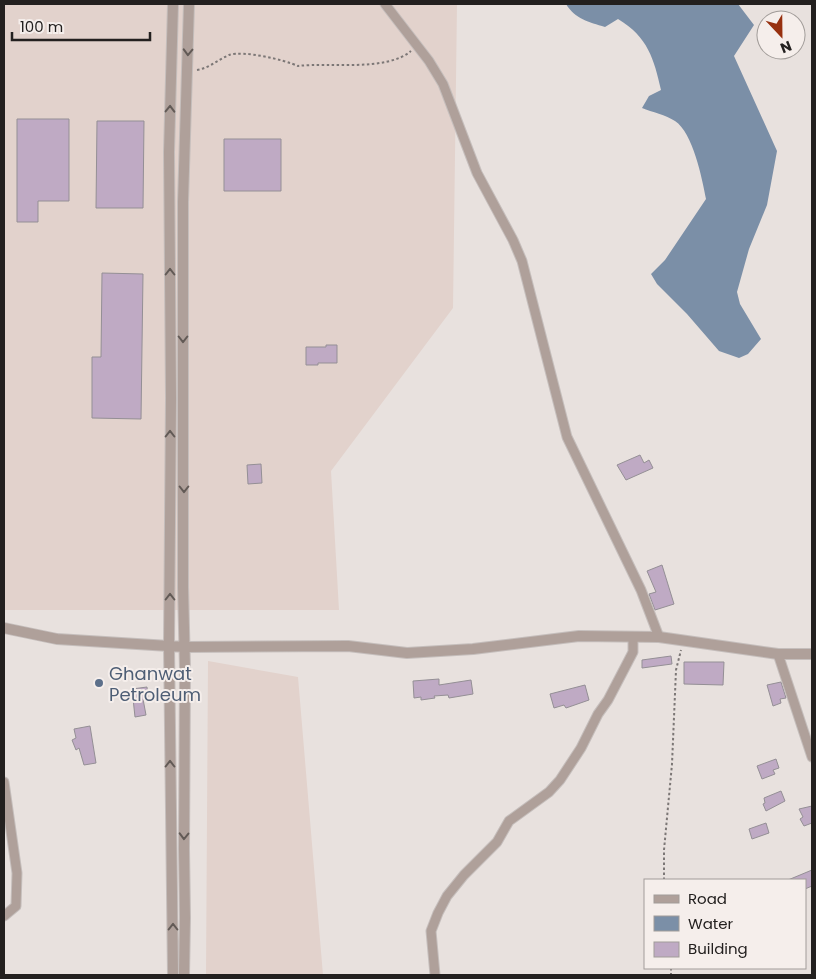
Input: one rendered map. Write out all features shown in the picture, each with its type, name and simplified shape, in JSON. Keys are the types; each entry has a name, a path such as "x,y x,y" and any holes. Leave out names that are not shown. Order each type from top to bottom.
{"street":[{"path":"173,4 169,152 171,408 169,645 173,975"},
{"path":"184,975 183,202 189,4"},
{"path":"385,4 443,84 477,173 514,240 522,261 567,437 641,590 659,637"},
{"path":"4,628 57,639 185,647 348,646 407,654 579,636 659,637 778,654 812,654"},
{"path":"435,975 431,931 447,896 464,875 497,842 509,821 549,792 560,780 581,748 633,652 634,637"},
{"path":"778,654 812,757"},
{"path":"4,782 17,873 16,906 4,916"}],"path":[{"path":"187,71 200,70 231,54 240,53 288,62 298,66 371,64 392,60 410,52 416,45"},
{"path":"664,879 664,850 672,764 676,670 681,653 682,640"}],"shaded area":[{"path":"4,4 457,4 453,308 331,471 339,610 4,610"},
{"path":"208,661 298,677 323,975 206,975"}],"water":[{"path":"566,4 738,4 754,25 734,56 777,151 767,205 749,249 737,292 740,304 761,339 748,354 739,358 719,351 687,314 657,284 651,274 665,260 706,199 696,157 687,135 675,121 642,108 649,96 661,90 656,68 648,50 636,33 618,19 605,27 578,17"}],"building":[{"path":"17,119 69,119 69,201 38,201 38,222 17,222"},
{"path":"97,121 144,121 143,208 96,208"},
{"path":"224,139 281,139 281,191 224,191"},
{"path":"102,273 143,274 141,419 92,418 92,357 101,357"},
{"path":"326,345 337,345 337,363 306,365 306,347 326,347"},
{"path":"640,455 644,463 649,460 653,468 626,480 617,465"},
{"path":"261,464 262,483 248,484 247,465"},
{"path":"662,565 674,604 655,610 649,594 656,592 647,571"},
{"path":"671,656 672,664 642,668 642,660"},
{"path":"684,662 724,662 723,685 684,684"},
{"path":"439,679 439,685 471,680 473,694 449,698 448,695 434,696 435,698 421,700 421,697 414,698 413,681"},
{"path":"781,682 786,698 780,699 781,703 773,706 767,685"},
{"path":"585,685 589,700 566,708 564,705 554,708 550,694"},
{"path":"147,687 148,699 143,699 146,715 135,717 132,689"},
{"path":"90,726 96,763 84,765 79,748 76,750 72,740 76,738 74,729"},
{"path":"776,759 779,768 773,770 775,774 762,779 757,766"},
{"path":"781,791 785,801 766,811 763,804 765,803 764,798"},
{"path":"812,806 812,823 804,826 800,819 803,817 799,809"},
{"path":"766,823 769,833 752,839 749,829"},
{"path":"812,870 812,886 806,889 806,879 790,879"}],"place":[{"name":"Ghanwat Petroleum","path":"99,683"}]}
